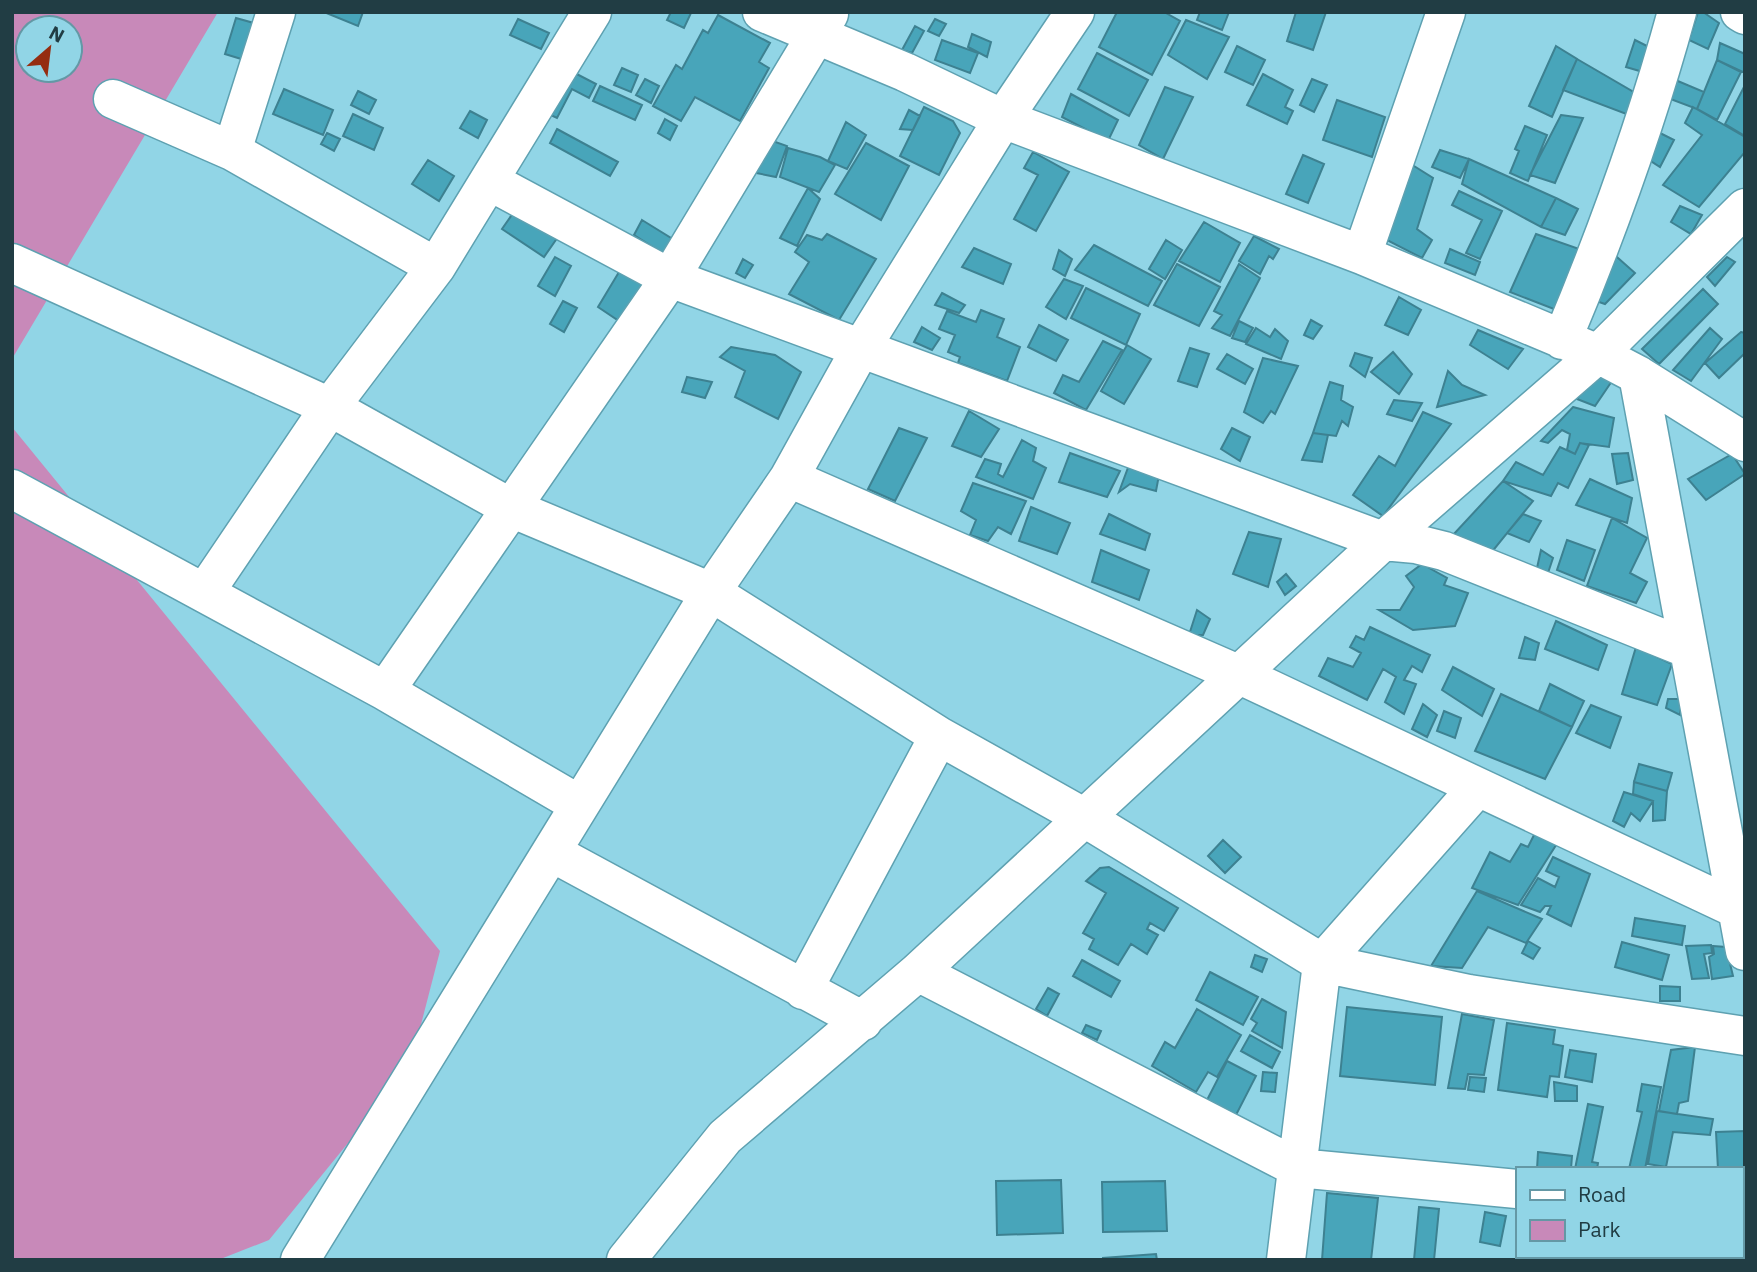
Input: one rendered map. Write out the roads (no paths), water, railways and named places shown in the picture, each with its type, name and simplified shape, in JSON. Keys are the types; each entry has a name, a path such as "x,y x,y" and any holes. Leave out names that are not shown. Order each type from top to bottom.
{"street":[{"path":"232,151 276,12"},
{"path":"205,592 330,407 436,268 491,182 592,12"},
{"path":"762,12 823,23 1003,119 1362,254 1598,354 1638,375 1745,442"},
{"path":"300,1260 711,592 789,478 860,351 1003,119 1075,12"},
{"path":"1362,254 1446,12"},
{"path":"1562,340 1605,239 1656,88 1676,12"},
{"path":"385,691 670,278 823,23"},
{"path":"113,99 232,151 436,268"},
{"path":"491,182 670,278 860,351 1383,541 1416,544 1444,551 1689,649"},
{"path":"626,1260 725,1137 918,972 1383,541 1598,354 1745,208"},
{"path":"12,263 330,407 510,508 711,592 939,736 1085,818 1322,963 1469,994 1745,1035"},
{"path":"1638,375 1745,951"},
{"path":"789,478 1240,675 1735,908"},
{"path":"12,489 385,691 580,805"},
{"path":"803,990 939,736"},
{"path":"1286,1260 1322,963 1477,788"},
{"path":"551,852 863,1021"},
{"path":"918,972 1298,1168 1516,1189"}]}
